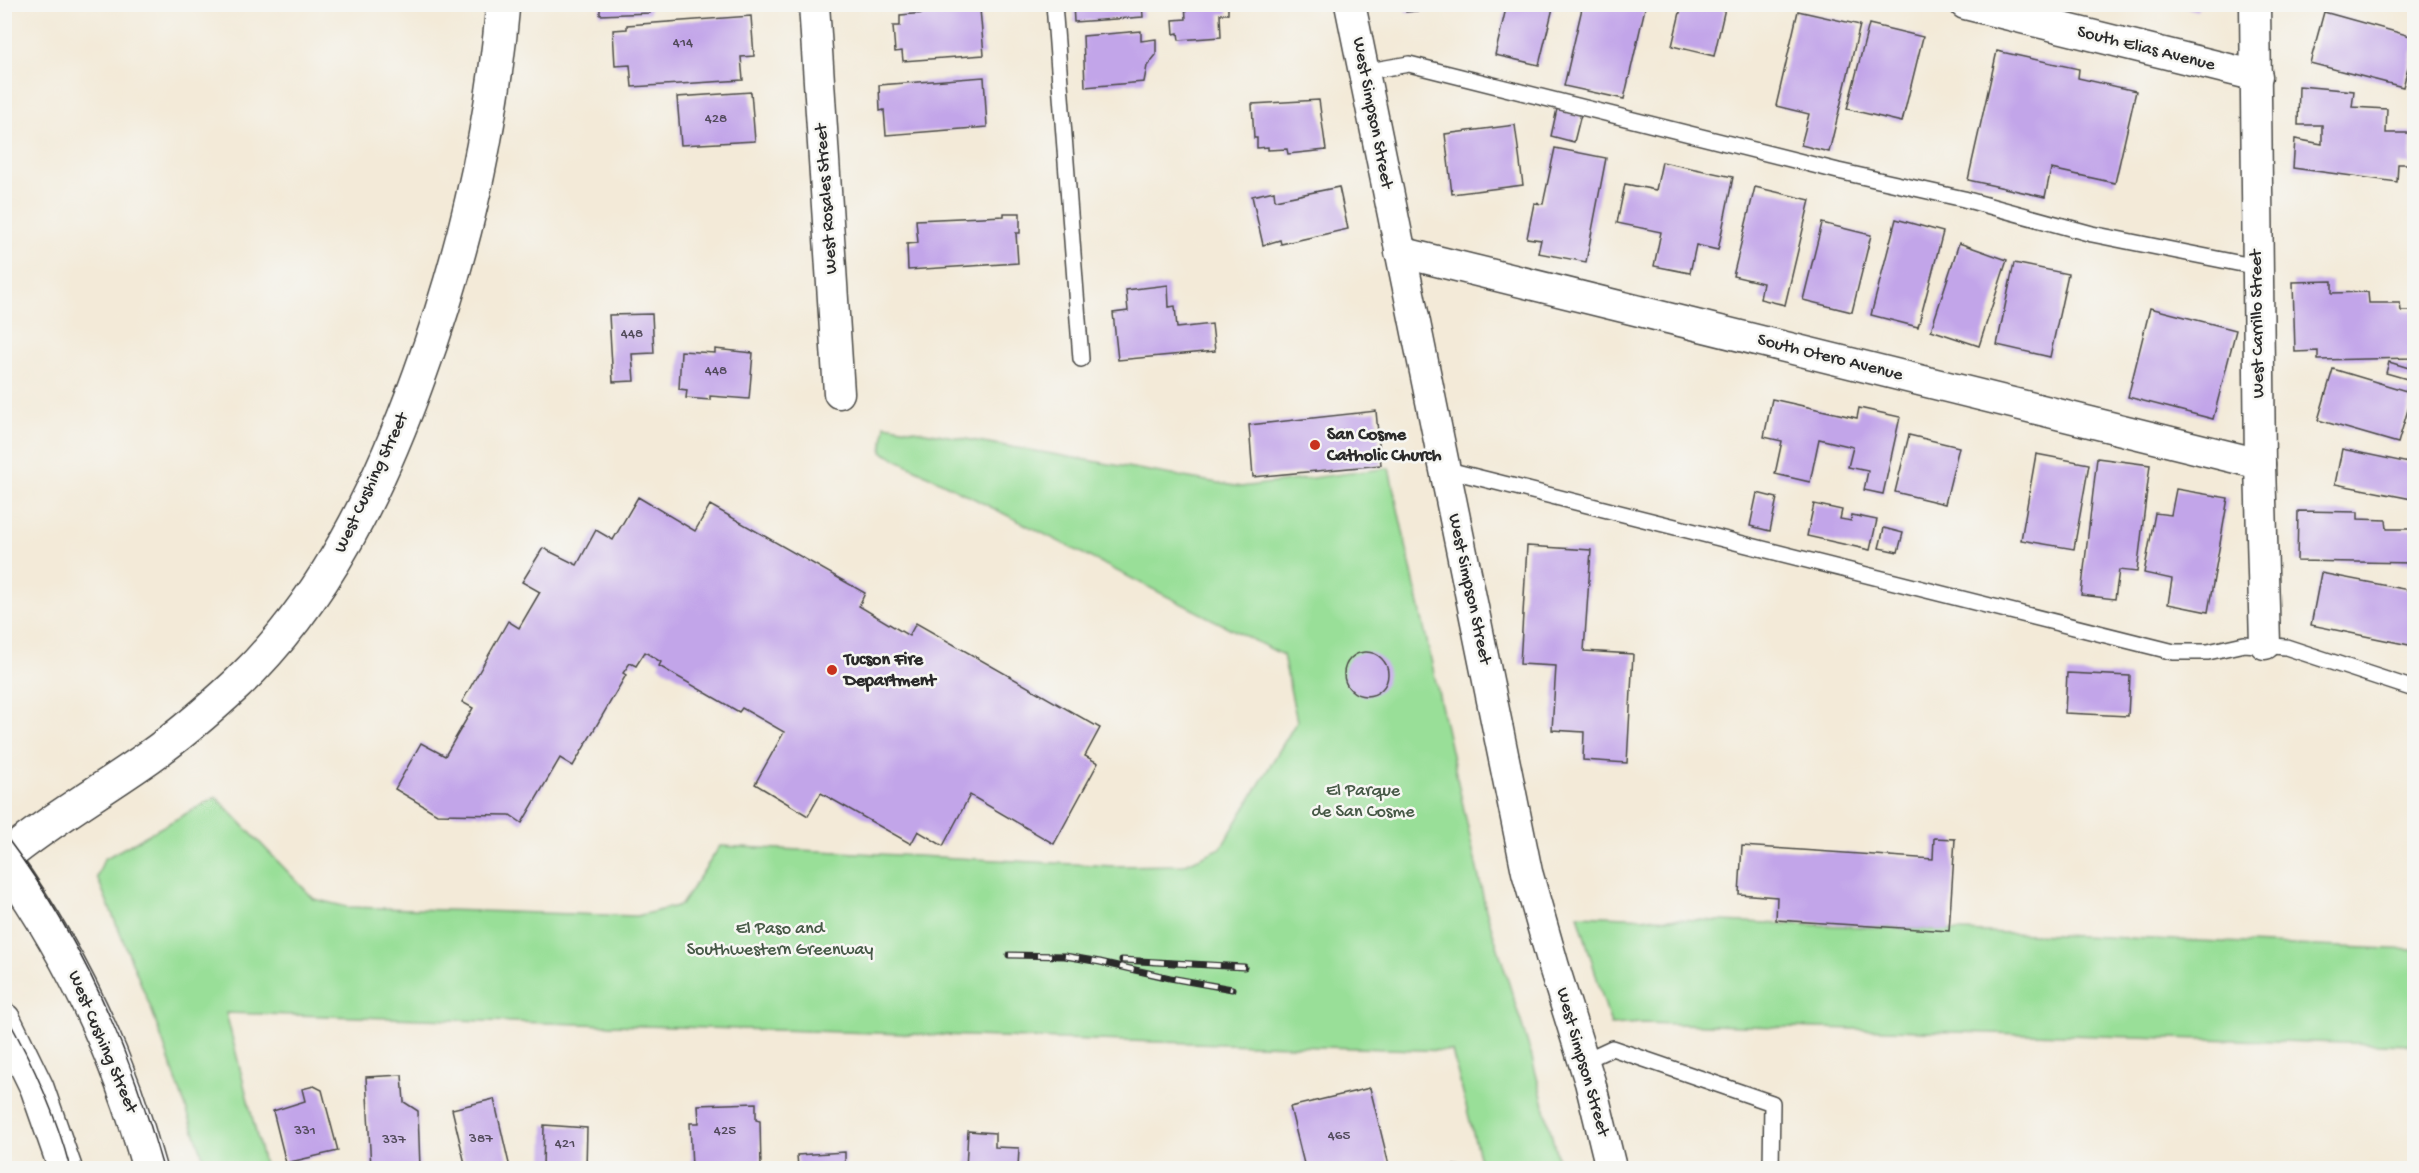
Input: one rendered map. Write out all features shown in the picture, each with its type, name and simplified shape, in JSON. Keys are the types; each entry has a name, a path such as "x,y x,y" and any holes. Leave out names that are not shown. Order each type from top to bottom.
{"street":[{"name":"West Cushing Street","path":"149,1168 123,1088 86,997 43,917 4,860 62,814 149,757 194,723 239,682 293,621 342,551 363,512 395,440 431,345 454,274 488,126 503,4"},
{"name":"West Rosales Street","path":"814,4 839,393"},
{"name":"West Simpson Street","path":"1350,4 1531,891 1584,1061 1611,1168"},
{"name":"South Elias Avenue","path":"1965,4 2258,76"},
{"name":"West Carrillo Street","path":"2256,4 2257,267 2265,644"},
{"name":"South Otero Avenue","path":"1400,252 2260,464"},
{"path":"4,1020 37,1088 65,1168"}],"lane":[{"path":"1054,4 1081,358"},
{"path":"1363,72 1409,64 1838,171 1964,199 2092,234 2257,267"},
{"path":"1444,469 2174,652 2208,652 2244,645 2265,644 2286,647 2415,689"},
{"path":"1584,1061 1612,1048 1772,1103 1771,1168"}],"green space":[{"name":"El Paso and Southwestern Greenway","path":"885,425 1241,487 1389,468 1486,910 1531,1054 1560,1168 1482,1168 1452,1051 226,1013 265,1168 207,1168 152,1011 97,877 104,859 216,797 314,899 347,907 637,916 681,905 720,846 1113,866 1183,865 1221,848 1297,721 1283,655 882,452"},
{"path":"1578,915 2414,950 2414,1045 1643,1023 1611,1025"}],"building":[{"path":"600,4 650,4 650,13 600,15"},
{"path":"1073,4 1142,4 1143,17 1074,22"},
{"path":"1185,4 1228,4 1228,14 1220,14 1221,37 1179,40 1178,33 1174,34 1173,20 1186,19"},
{"path":"1405,4 1473,4 1473,6 1406,12"},
{"path":"1507,4 1554,4 1539,65 1495,55"},
{"path":"1583,4 1646,4 1624,99 1564,86"},
{"path":"1682,4 1726,4 1714,56 1672,46"},
{"path":"2177,4 2199,4 2197,11"},
{"path":"980,9 984,55 903,61 902,51 895,52 893,26 900,26 900,15"},
{"path":"1798,11 1860,25 1829,152 1801,145 1809,114 1776,106"},
{"path":"2324,12 2414,37 2414,46 2403,87 2310,63"},
{"path":"751,16 754,56 741,57 743,80 632,87 630,65 615,66 613,30 627,29 627,25"},
{"path":"1869,24 1923,37 1902,122 1847,109"},
{"path":"1141,31 1141,41 1156,39 1156,55 1147,66 1144,82 1085,87 1083,36"},
{"path":"1997,51 2079,69 2078,78 2136,91 2115,183 2051,169 2045,197 1968,180"},
{"path":"984,77 987,127 886,135 884,110 880,111 879,85"},
{"path":"2299,86 2354,91 2352,107 2387,109 2386,133 2411,133 2410,164 2398,164 2397,182 2293,168 2295,139 2322,144 2322,125 2298,125"},
{"path":"751,92 755,141 681,145 677,97"},
{"path":"1319,100 1326,150 1288,154 1287,149 1257,148 1257,138 1254,138 1252,104"},
{"path":"1557,109 1581,114 1574,142 1551,136"},
{"path":"1515,125 1523,185 1452,194 1445,134"},
{"path":"1555,148 1606,158 1586,262 1538,253 1541,240 1527,238 1534,203 1543,204"},
{"path":"1662,162 1733,177 1718,250 1696,245 1690,273 1654,266 1661,232 1617,223 1625,184 1656,190"},
{"path":"1339,187 1348,229 1281,244 1280,240 1263,245 1252,196 1274,191 1275,200"},
{"path":"1755,187 1810,200 1785,305 1760,299 1763,283 1733,276"},
{"path":"1004,213 1020,213 1020,233 1016,233 1018,263 908,270 907,244 918,243 916,220 1004,216"},
{"path":"1896,219 1943,232 1918,327 1871,315"},
{"path":"1822,223 1871,235 1852,312 1803,300"},
{"path":"1959,243 2007,260 1979,346 1931,330"},
{"path":"2014,263 2068,274 2050,357 1997,345"},
{"path":"2332,281 2332,293 2368,292 2369,303 2400,303 2401,311 2414,311 2414,358 2318,360 2318,351 2295,352 2293,282"},
{"path":"1168,285 1169,307 1175,306 1177,328 1212,324 1215,351 1118,360 1113,313 1128,311 1126,290"},
{"path":"2150,308 2236,330 2213,419 2128,397"},
{"path":"652,314 654,353 632,354 634,381 613,382 609,315"},
{"path":"715,349 753,353 749,399 710,396 710,400 686,398 687,390 679,389 681,351 715,353"},
{"path":"2389,362 2409,368 2410,362 2414,363 2414,381 2386,373"},
{"path":"2333,369 2413,393 2398,443 2318,420"},
{"path":"1772,399 1857,418 1859,408 1900,417 1883,494 1864,490 1868,471 1848,467 1853,447 1819,439 1810,482 1775,474 1782,441 1764,437"},
{"name":"San Cosme Catholic Church","path":"1376,411 1381,465 1253,477 1249,425"},
{"path":"1909,435 1959,447 1945,504 1895,492"},
{"path":"2342,449 2414,464 2412,499 2335,484"},
{"path":"2036,454 2089,464 2074,549 2021,540"},
{"path":"2097,458 2150,465 2137,572 2119,570 2115,599 2081,595"},
{"path":"2176,489 2228,498 2208,612 2168,604 2172,579 2144,573 2155,513 2171,515"},
{"path":"1757,493 1777,498 1770,531 1750,526"},
{"name":"Tucson Fire Department","path":"638,497 695,531 710,505 865,593 859,606 909,636 916,623 1100,728 1085,756 1098,763 1054,844 970,795 943,846 918,831 911,844 821,793 808,816 755,784 784,732 742,708 739,712 659,666 661,662 645,652 636,666 630,663 623,673 626,675 573,766 560,758 522,823 510,815 437,814 395,789 421,743 445,756 473,708 462,702 508,621 519,628 540,592 522,582 543,548 577,565 596,530 613,540"},
{"path":"1814,504 1842,510 1840,519 1851,521 1852,515 1877,520 1870,550 1807,536"},
{"path":"2298,511 2358,512 2358,519 2386,520 2387,529 2414,529 2414,563 2297,561"},
{"path":"1884,528 1903,533 1898,552 1879,548"},
{"path":"1527,546 1591,550 1584,651 1633,654 1627,763 1583,760 1584,732 1552,730 1556,666 1520,664"},
{"path":"2321,573 2414,591 2414,646 2311,625"},
{"path":"1366,652 1382,658 1388,674 1382,690 1366,696 1350,690 1344,674 1350,658"},
{"path":"2067,673 2130,676 2128,716 2065,713"},
{"path":"1934,838 1955,839 1949,931 1776,920 1777,897 1739,894 1742,846 1933,859"},
{"path":"402,1075 404,1102 418,1111 420,1168 371,1168 366,1077"},
{"path":"314,1086 322,1090 338,1151 286,1163 273,1111 305,1101 302,1089"},
{"path":"1370,1088 1389,1165 1386,1168 1305,1168 1290,1107"},
{"path":"494,1099 510,1168 466,1168 452,1109"},
{"path":"756,1103 756,1120 760,1121 761,1168 692,1168 690,1123 699,1123 698,1105"},
{"path":"544,1125 587,1128 586,1168 543,1168"},
{"path":"968,1131 995,1133 995,1147 1019,1148 1018,1168 966,1168"},
{"path":"845,1152 845,1168 798,1168 797,1155"},
{"path":"1418,1164 1467,1166 1467,1168 1417,1168"}],"tram line":[{"path":"4,834 56,912 100,994 135,1080 163,1168"},
{"path":"4,1012 42,1088 58,1128 70,1168"}],"railway":[{"path":"1009,955 1065,956 1232,989"},
{"path":"1122,960 1244,967"}],"place":[{"name":"San Cosme Catholic Church","path":"1315,445"},
{"name":"Tucson Fire Department","path":"832,670"}],"park label":[{"name":"El Parque de San Cosme","path":"1363,801"}]}
